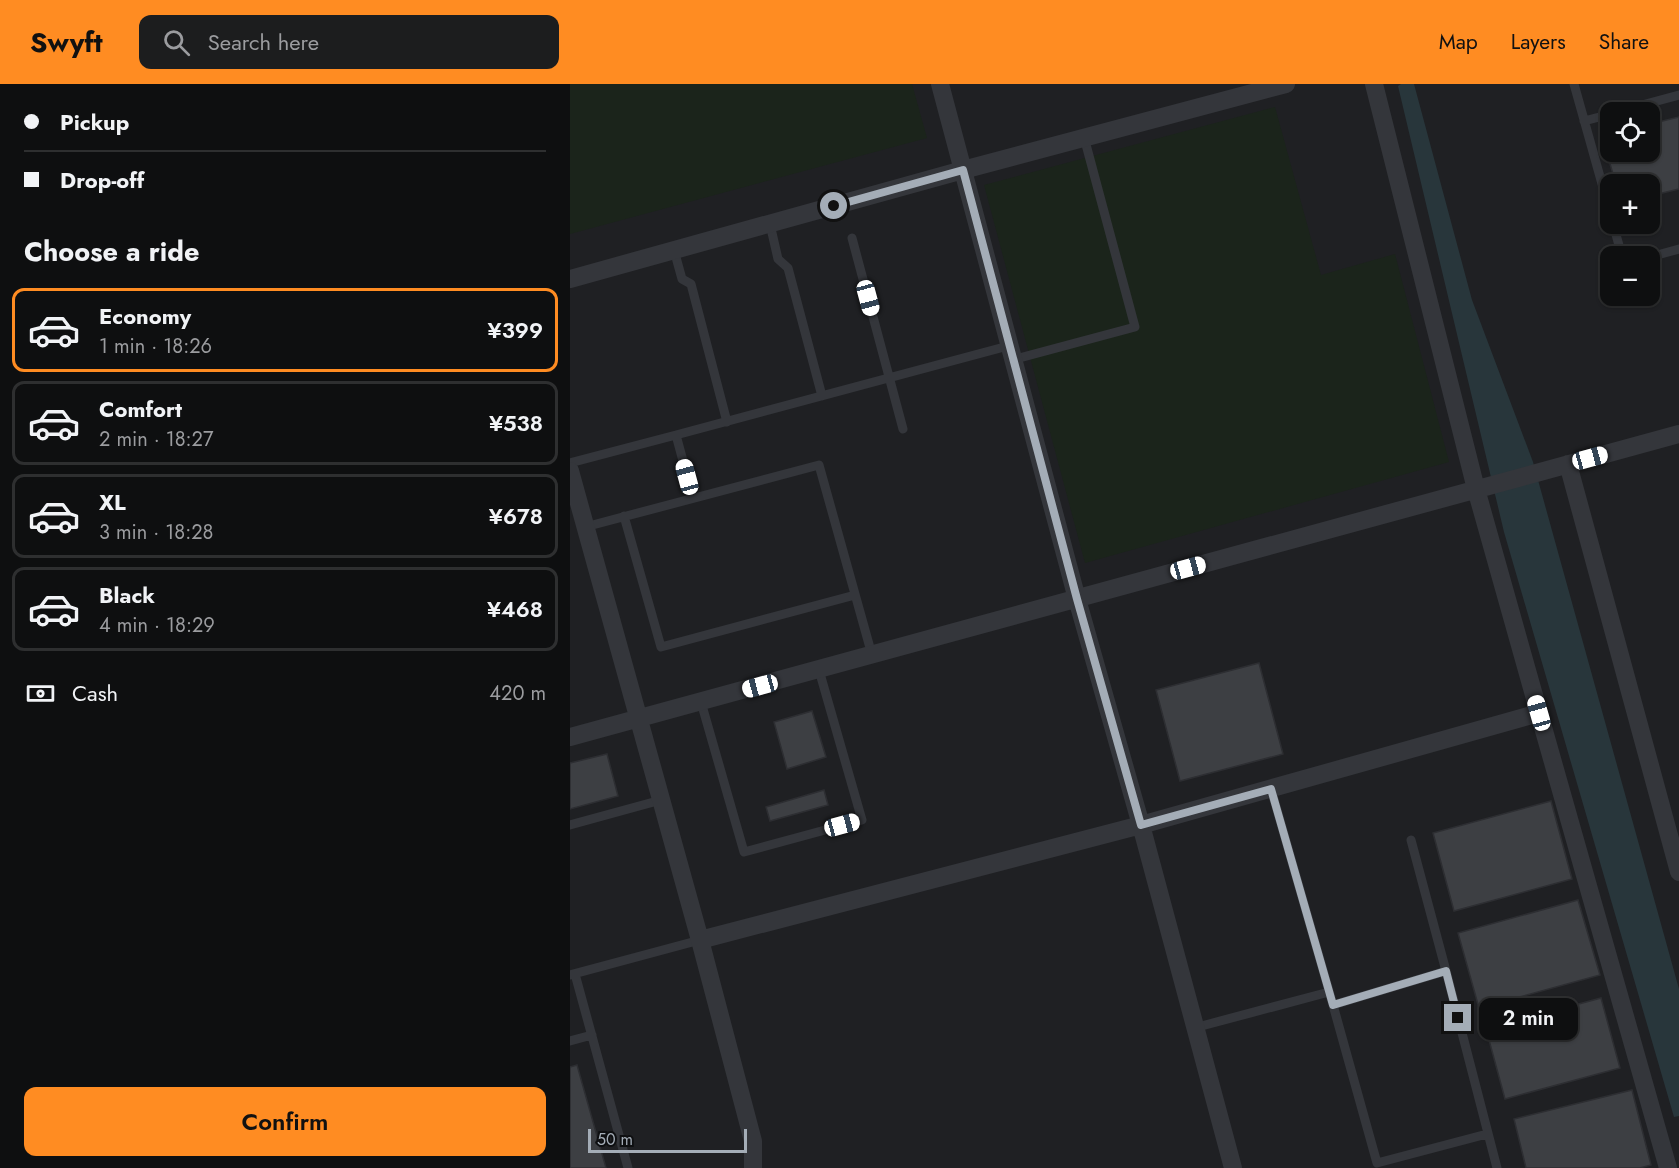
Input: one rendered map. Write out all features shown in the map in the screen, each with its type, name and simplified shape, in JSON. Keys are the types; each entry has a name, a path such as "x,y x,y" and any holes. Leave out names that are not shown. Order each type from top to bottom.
{"street":[{"path":"940,84 1010,353 1233,1168"},
{"path":"570,279 1084,138 1237,90 1286,84"},
{"path":"1374,84 1539,713 1670,1157"},
{"path":"570,737 1679,434"},
{"path":"1568,464 1672,824 1679,872"},
{"path":"570,471 700,940 753,1142 753,1168"},
{"path":"700,940 1141,825 1539,713"}],"lane":[{"path":"1574,84 1600,177"},
{"path":"1653,102 1679,95"},
{"path":"1584,121 1600,117"},
{"path":"570,463 890,378 1135,327 1084,138"},
{"path":"770,224 778,259 788,268 822,396"},
{"path":"852,238 903,429"},
{"path":"1660,254 1679,249"},
{"path":"674,250 682,279 691,284 727,422"},
{"path":"676,435 693,498"},
{"path":"585,526 819,465 872,655"},
{"path":"624,516 661,647 855,595"},
{"path":"701,702 744,852 862,820 819,670"},
{"path":"1271,789 1377,1162 1487,1134"},
{"path":"570,825 661,800"},
{"path":"1411,840 1497,1168"},
{"path":"628,1168 592,1035 572,974 700,940"},
{"path":"1333,1005 1446,971"},
{"path":"1194,1028 1329,992"},
{"path":"570,1041 592,1035"}],"shaded area":[{"path":"570,84 1679,84 1679,1168 570,1168"},
{"path":"570,84 912,84 927,138 570,234"},
{"path":"1414,84 1472,300 1533,462 1679,989 1679,1116 1674,1117 1504,532 1398,86"},
{"path":"1275,107 1321,275 1395,254 1449,462 1085,563 984,185"}],"building":[{"path":"1679,117 1679,189 1660,194 1660,174 1613,174 1609,162 1660,162 1660,122"},
{"path":"1259,663 1283,754 1180,781 1156,690"},
{"path":"812,711 826,757 787,769 774,722"},
{"path":"607,754 618,796 570,809 570,763"},
{"path":"824,790 828,805 770,821 766,807"},
{"path":"1551,801 1572,879 1454,911 1433,833"},
{"path":"1578,900 1600,975 1479,1008 1458,933"},
{"path":"1601,998 1620,1068 1505,1099 1486,1029"},
{"path":"577,1065 606,1168 570,1168 570,1067"},
{"path":"1632,1090 1651,1165 1640,1168 1526,1168 1514,1119"}],"route":[{"path":"834,206 963,170 1008,346 1141,825 1271,789 1333,1005 1446,971 1458,1018"}]}
